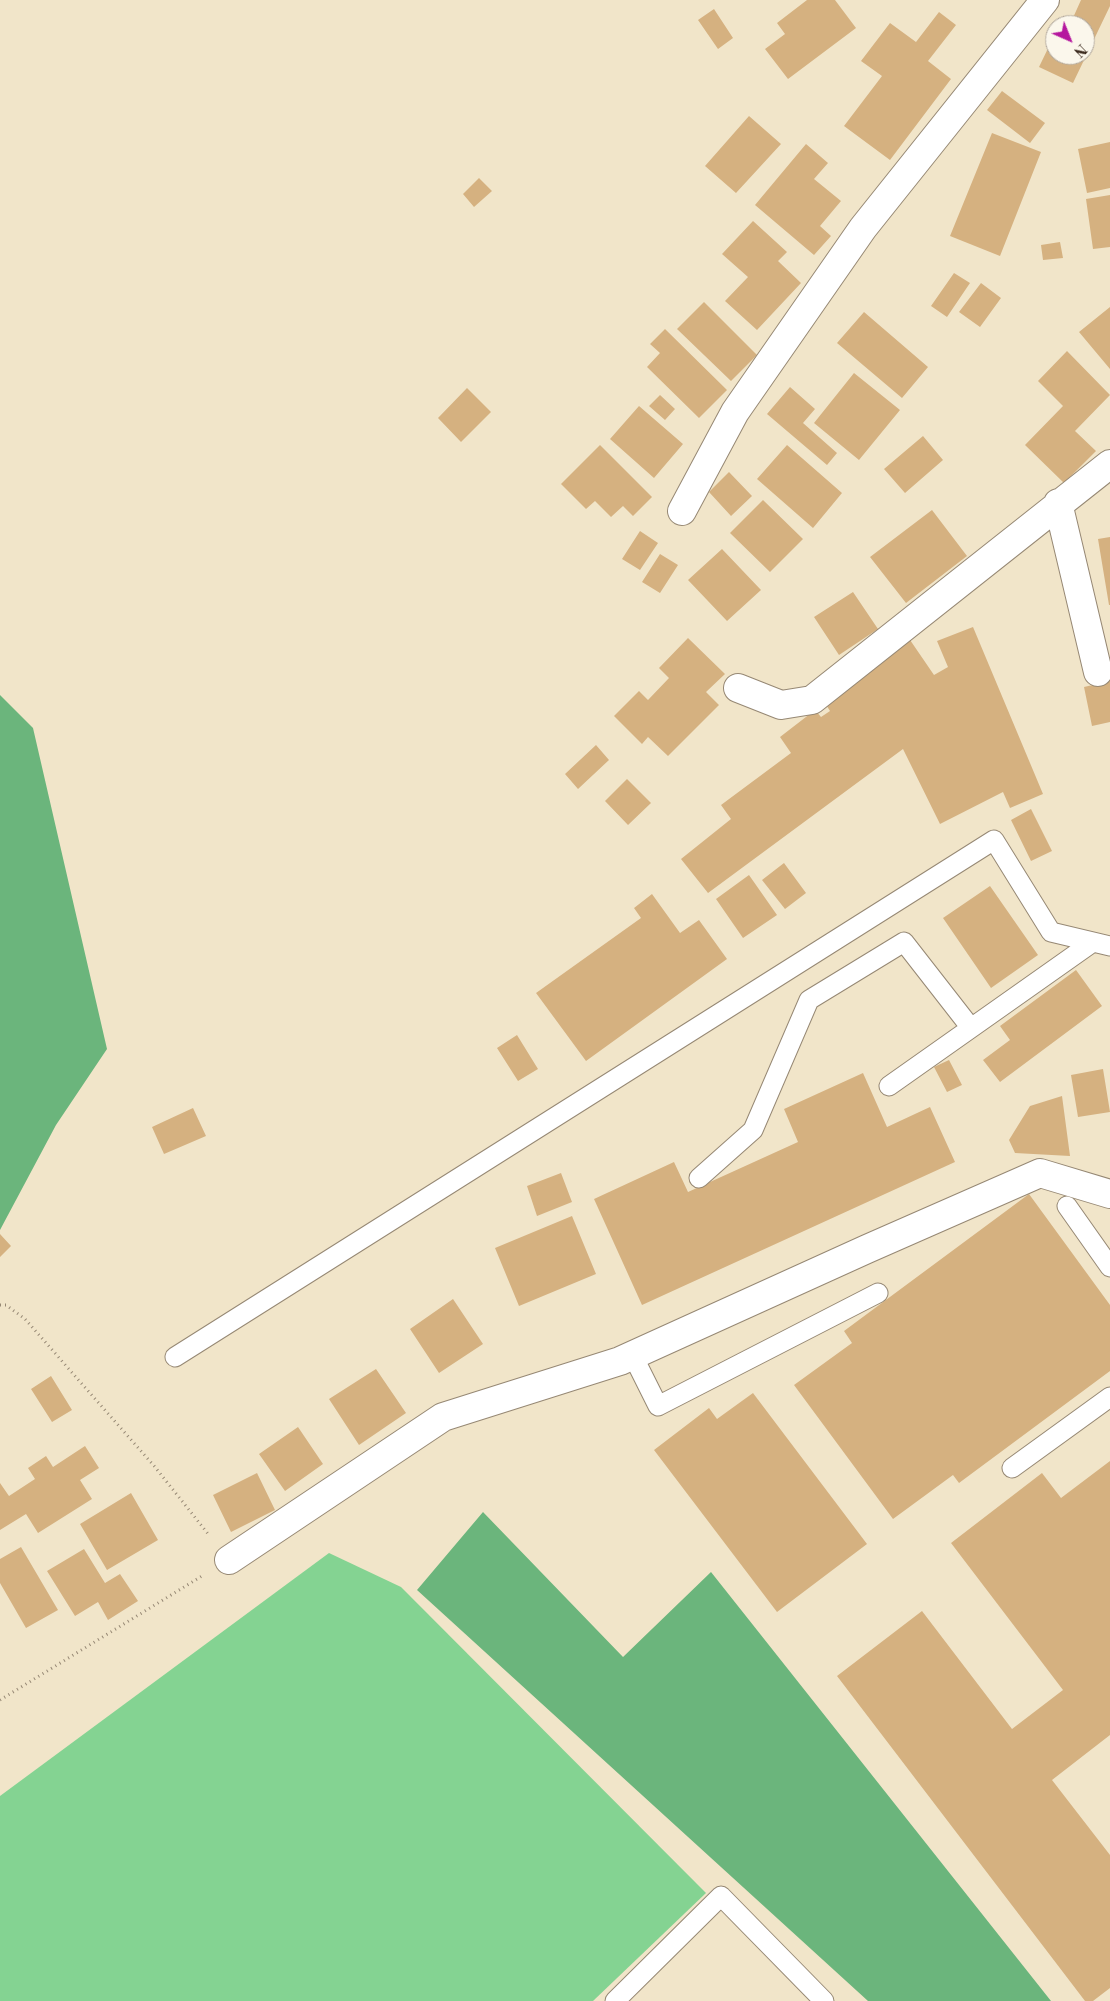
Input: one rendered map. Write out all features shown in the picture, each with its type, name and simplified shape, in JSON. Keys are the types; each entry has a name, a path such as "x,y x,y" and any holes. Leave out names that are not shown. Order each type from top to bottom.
{"street":[{"path":"682,511 735,412 863,228 1046,0"},
{"path":"738,688 781,705 812,700 1058,503 1110,464"},
{"path":"1058,503 1098,672"},
{"path":"229,1560 443,1416 633,1356 867,1249 1040,1173 1110,1194"}],"lane":[{"path":"175,1357 994,840 1051,932 1101,944"},
{"path":"699,1178 753,1130 809,1000 904,942 971,1028"},
{"path":"889,1086 971,1028 1101,944"},
{"path":"1067,1206 1110,1267"},
{"path":"633,1356 658,1406 878,1293"},
{"path":"1012,1468 1110,1397"},
{"path":"615,2001 721,1896 824,2001"}],"path":[{"path":"0,1305 6,1304 25,1319 155,1467 229,1560 0,1700"}],"green space":[{"path":"0,695 33,728 107,1049 56,1125 0,1230"},
{"path":"483,1512 623,1657 711,1572 1051,2001 868,2001 417,1590"},
{"path":"329,1553 401,1587 706,1893 593,2001 0,2001 0,1796"}],"building":[{"path":"807,0 835,0 856,28 788,79 765,49 785,34 777,23"},
{"path":"1081,0 1110,0 1110,6 1095,37 1095,15 1074,15"},
{"path":"714,9 733,38 718,49 698,20"},
{"path":"939,12 956,25 928,61 951,79 890,160 844,126 882,76 861,61 890,23 916,42"},
{"path":"1045,55 1045,65 1082,65 1073,83 1039,67"},
{"path":"1002,91 1045,123 1030,143 987,110"},
{"path":"749,116 781,144 736,193 705,166"},
{"path":"992,133 1041,152 1000,256 950,236"},
{"path":"1110,142 1110,188 1087,193 1078,149"},
{"path":"806,144 828,163 814,179 841,201 820,226 831,236 814,255 755,205"},
{"path":"479,178 492,191 474,207 463,194"},
{"path":"1110,195 1110,247 1093,249 1086,199"},
{"path":"753,221 787,252 778,261 801,283 757,330 725,301 748,277 722,254"},
{"path":"1060,242 1063,258 1043,260 1041,245"},
{"path":"954,273 970,283 947,317 931,306"},
{"path":"981,283 1001,298 980,327 959,312"},
{"path":"704,302 757,355 731,381 677,329"},
{"path":"1110,307 1110,369 1079,332"},
{"path":"864,312 928,367 902,398 837,343"},
{"path":"665,329 727,390 699,418 647,367 660,353 650,344"},
{"path":"1067,351 1110,395 1075,431 1096,451 1064,483 1025,445 1063,406 1038,381"},
{"path":"854,373 900,410 859,460 814,423"},
{"path":"790,387 815,409 803,423 837,453 827,465 767,414"},
{"path":"467,388 491,412 461,442 438,418"},
{"path":"660,395 675,409 665,420 649,406"},
{"path":"639,406 683,444 654,478 610,439"},
{"path":"923,436 943,460 905,493 884,469"},
{"path":"600,445 652,497 633,516 623,506 611,517 595,501 586,509 561,484"},
{"path":"787,445 842,493 813,528 757,479"},
{"path":"729,472 752,496 731,516 709,492"},
{"path":"763,500 803,539 770,572 730,533"},
{"path":"932,510 967,556 906,603 870,557"},
{"path":"640,531 658,543 640,570 622,559"},
{"path":"1110,537 1110,605 1109,605 1098,539"},
{"path":"722,549 761,590 727,621 688,580"},
{"path":"660,554 678,565 660,593 642,582"},
{"path":"853,592 878,629 839,655 814,617"},
{"path":"973,627 1043,794 1010,808 1003,792 940,824 903,749 708,893 681,859 731,819 721,805 791,753 780,737 815,710 821,717 830,711 823,700 908,637 934,675 948,667 937,641"},
{"path":"688,638 725,674 706,692 719,705 668,756 648,737 642,744 614,716 639,691 648,700 669,678 659,668"},
{"path":"1110,681 1110,722 1092,726 1084,687"},
{"path":"596,745 609,760 578,789 565,774"},
{"path":"627,779 651,803 628,825 605,801"},
{"path":"1031,809 1052,851 1031,861 1011,820"},
{"path":"784,863 806,893 785,909 762,880"},
{"path":"749,875 777,915 743,938 716,899"},
{"path":"990,886 1038,955 991,988 943,918"},
{"path":"652,894 680,933 699,920 727,959 586,1061 536,993 641,918 634,908"},
{"path":"1076,970 1102,1006 1000,1082 983,1060 1010,1040 1000,1026"},
{"path":"517,1035 538,1069 518,1081 497,1048"},
{"path":"949,1060 962,1085 947,1092 934,1067"},
{"path":"1103,1069 1110,1112 1078,1117 1071,1075"},
{"path":"863,1073 887,1127 930,1107 955,1162 642,1305 594,1199 674,1162 688,1192 798,1142 784,1109"},
{"path":"1062,1096 1070,1156 1015,1153 1009,1140 1030,1106"},
{"path":"193,1108 206,1136 164,1154 152,1127"},
{"path":"561,1173 572,1202 537,1216 527,1186"},
{"path":"1029,1194 1110,1305 1110,1371 959,1483 953,1475 893,1519 794,1385 852,1343 844,1331"},
{"path":"572,1216 596,1274 519,1306 495,1248"},
{"path":"0,1234 11,1246 0,1257"},
{"path":"453,1299 483,1344 439,1373 410,1329"},
{"path":"376,1369 406,1413 359,1445 329,1399"},
{"path":"51,1376 72,1410 52,1422 31,1389"},
{"path":"753,1393 867,1544 777,1612 654,1450 709,1408 717,1419"},
{"path":"298,1427 323,1464 285,1491 259,1454"},
{"path":"85,1446 99,1468 80,1480 92,1499 38,1533 26,1514 0,1530 0,1483 9,1496 35,1479 28,1468 46,1456 53,1467"},
{"path":"1110,1461 1110,1735 1052,1780 1110,1855 1110,1988 1093,2001 1085,2001 837,1676 922,1611 1012,1729 1063,1690 951,1543 1042,1473 1061,1498"},
{"path":"257,1473 275,1510 231,1532 213,1495"},
{"path":"131,1493 158,1540 107,1570 80,1524"},
{"path":"21,1547 58,1610 26,1628 0,1583 0,1559"},
{"path":"84,1549 105,1583 120,1574 138,1601 108,1620 98,1602 75,1616 47,1571"}]}
